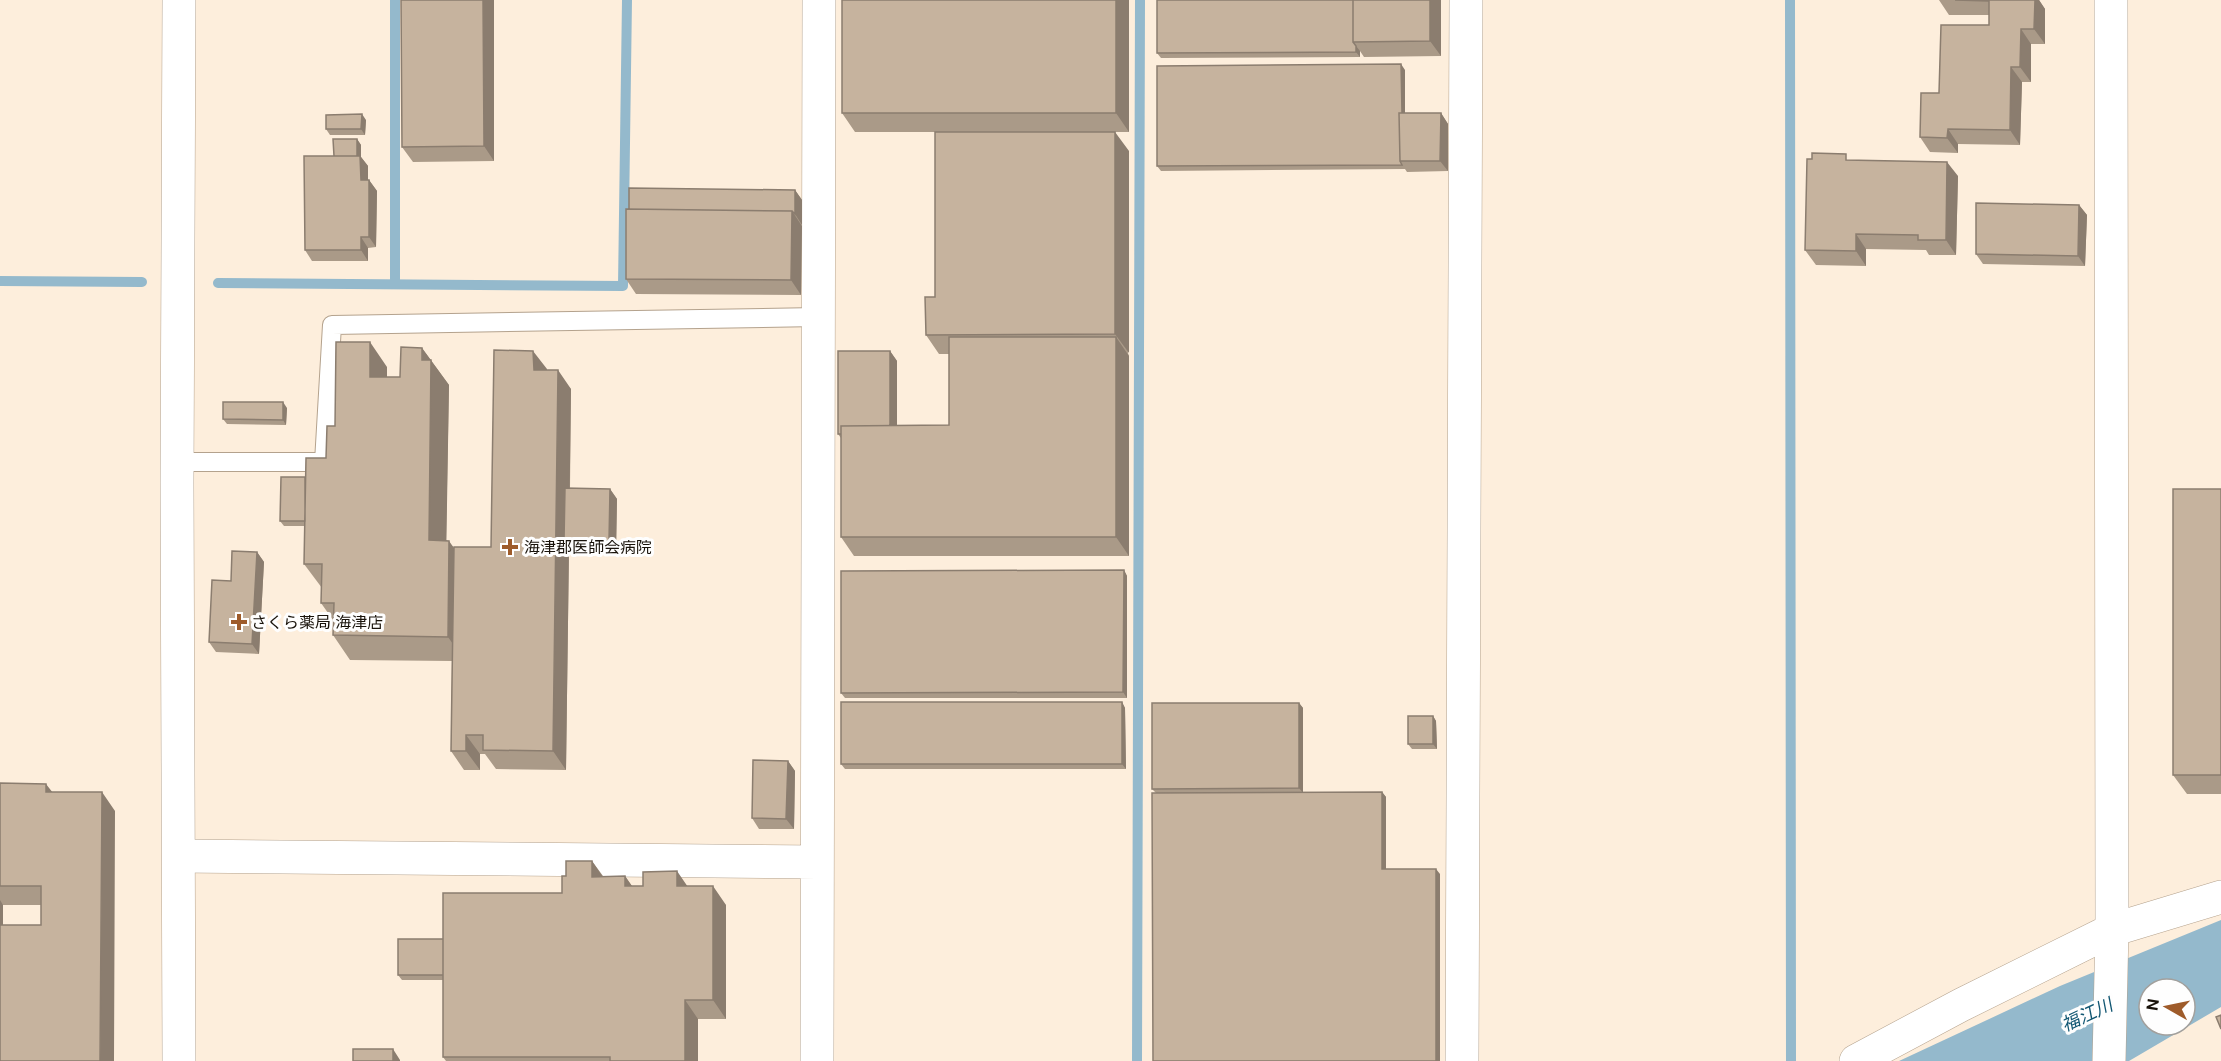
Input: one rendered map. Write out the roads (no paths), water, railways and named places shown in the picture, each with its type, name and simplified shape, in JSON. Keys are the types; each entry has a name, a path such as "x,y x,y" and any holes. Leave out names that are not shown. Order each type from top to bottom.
{"street":[{"path":"179,0 179,1061"},
{"path":"817,1061 819,0"},
{"path":"1462,1061 1466,0"},
{"path":"2109,1061 2112,938 2111,0"},
{"path":"179,856 818,862"},
{"path":"1856,1061 1961,1005 2112,938 2221,897"}],"lane":[{"path":"178,462 324,462 332,325 818,317"}],"water":[{"name":"福江川","path":"2221,920 2221,1007 2197,1021 2197,977 2137,977 2137,1037 2170,1037 2129,1061 1899,1061 2060,986"}],"waterway":[{"path":"395,0 395,284"},
{"path":"218,283 623,286 627,0"},
{"path":"1137,1061 1140,0"},
{"path":"1790,0 1791,1061"},
{"path":"0,281 142,282"}],"place":[{"name":"海津郡医師会病院","path":"510,547"},
{"name":"さくら薬局 海津店","path":"239,622"}]}
